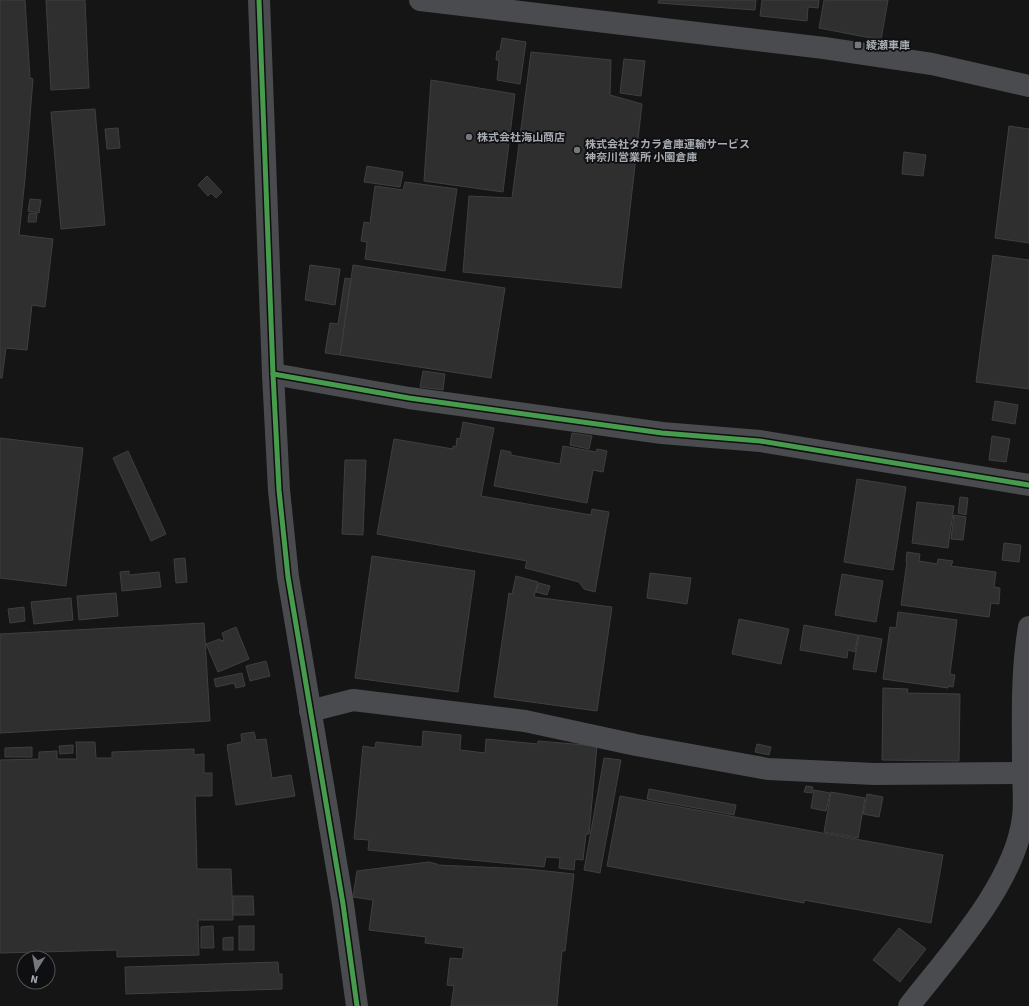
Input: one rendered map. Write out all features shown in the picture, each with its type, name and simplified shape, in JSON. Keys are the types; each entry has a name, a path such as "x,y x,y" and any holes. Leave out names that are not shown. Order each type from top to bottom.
{"street":[{"path":"259,0 273,374 279,490 288,577 343,904 357,1006"},
{"path":"420,0 824,48 932,64 1029,86"},
{"path":"273,374 409,398 662,433 760,441 1029,485"},
{"path":"909,1006 982,912 1008,867 1018,842 1023,817 1023,693 1029,627"},
{"path":"310,711 353,700 525,721 636,745 768,769 874,774 1023,773"}],"building":[{"path":"0,0 25,0 30,78 33,79 19,235 53,239 45,307 32,305 27,350 6,348 2,378 0,378"},
{"path":"46,0 85,0 89,88 51,90"},
{"path":"659,0 756,0 755,10 658,3"},
{"path":"762,0 819,0 818,8 808,7 807,21 760,16"},
{"path":"824,0 888,0 881,40 819,28"},
{"path":"502,38 526,42 520,84 497,80 499,60 496,60 497,51 500,51"},
{"name":"株式会社タカラ倉庫運輸サービス 神奈川営業所 小園倉庫","path":"531,52 611,60 610,95 642,104 621,288 463,272 469,196 512,198"},
{"path":"624,59 645,61 641,96 620,93"},
{"name":"株式会社海山商店","path":"431,80 515,94 503,192 424,181"},
{"path":"95,109 105,225 61,229 51,112"},
{"path":"1009,126 1029,129 1029,243 995,238"},
{"path":"118,128 120,148 107,149 105,129"},
{"path":"904,152 926,155 923,176 902,174"},
{"path":"367,166 403,172 400,187 364,182"},
{"path":"207,176 222,192 216,198 211,193 208,196 198,185"},
{"path":"405,182 457,189 445,271 365,259 367,242 361,241 364,222 370,223 375,186 403,190"},
{"path":"30,199 41,200 39,213 28,211"},
{"path":"29,213 37,214 36,222 28,222"},
{"path":"993,255 1029,260 1029,389 976,382"},
{"path":"310,265 340,269 335,305 305,300"},
{"path":"353,265 505,288 491,378 340,355"},
{"path":"345,278 351,279 340,355 325,353 330,323 338,324"},
{"path":"423,371 445,374 443,390 420,387"},
{"path":"995,401 1018,405 1015,424 992,420"},
{"path":"463,422 494,428 481,496 591,515 592,509 609,512 595,592 584,589 579,582 525,568 527,561 377,534 394,439 453,449 453,446 456,447 457,438 460,439"},
{"path":"572,433 592,436 589,449 570,445"},
{"path":"992,436 1010,439 1006,462 989,460"},
{"path":"0,438 83,448 66,586 0,578"},
{"path":"563,446 596,452 597,449 607,451 603,472 593,470 587,503 494,486 501,450 511,452 511,455 560,464"},
{"path":"128,451 166,534 151,541 113,458"},
{"path":"345,460 366,460 363,535 342,534"},
{"path":"857,479 906,487 893,570 844,562"},
{"path":"960,497 968,498 966,515 958,513"},
{"path":"917,502 954,506 948,548 912,543"},
{"path":"954,515 966,517 963,540 951,539"},
{"path":"1004,543 1021,545 1019,562 1002,560"},
{"path":"907,552 920,554 919,561 937,564 938,559 953,561 951,566 996,572 994,587 1000,588 999,604 991,603 989,617 901,605"},
{"path":"372,556 475,571 458,692 355,678"},
{"path":"185,558 187,582 176,583 174,559"},
{"path":"129,571 129,575 159,572 161,587 122,591 120,572"},
{"path":"650,573 691,578 687,604 647,598"},
{"path":"842,574 883,581 876,622 835,615"},
{"path":"516,576 538,582 534,597 612,607 597,711 494,697 509,593 512,594"},
{"path":"539,583 550,586 547,595 536,592"},
{"path":"116,593 118,616 79,620 77,596"},
{"path":"71,598 73,620 34,624 31,602"},
{"path":"24,607 25,621 10,623 8,609"},
{"path":"898,612 957,620 950,674 955,675 953,687 948,686 948,688 883,679 890,627 896,628"},
{"path":"739,619 789,629 781,664 732,654"},
{"path":"204,623 210,721 0,733 0,634"},
{"path":"804,625 858,635 855,652 848,650 847,658 800,650"},
{"path":"236,627 249,659 218,672 206,644 220,639 221,641 224,640 222,633"},
{"path":"859,635 882,639 876,672 853,669"},
{"path":"266,661 270,676 250,681 246,666"},
{"path":"242,673 245,686 236,688 234,683 216,687 214,679"},
{"path":"883,688 908,689 907,693 960,694 959,761 882,760"},
{"path":"423,731 461,735 460,750 485,753 486,739 538,744 538,741 597,746 589,834 586,834 583,860 575,859 574,870 559,868 560,858 546,857 544,867 368,850 369,840 354,839 363,746 375,748 376,742 422,747"},
{"path":"254,732 256,740 266,739 272,778 291,775 295,796 236,805 227,745 242,742 241,734"},
{"path":"76,742 95,742 96,758 112,758 112,752 194,749 194,755 204,754 204,773 212,773 212,796 195,796 197,869 231,869 233,920 198,920 199,955 117,957 117,950 56,952 56,950 16,950 16,953 0,953 0,760 39,759 39,752 57,751 57,759 77,759"},
{"path":"757,744 771,747 769,755 755,752"},
{"path":"73,745 73,753 60,754 59,746"},
{"path":"32,747 32,757 5,757 5,748"},
{"path":"604,758 621,760 600,873 584,870"},
{"path":"806,786 813,787 812,793 804,792"},
{"path":"649,789 736,805 734,815 647,799"},
{"path":"814,790 830,793 826,811 811,808"},
{"path":"831,792 865,798 858,838 824,832"},
{"path":"867,794 883,797 879,817 863,814"},
{"path":"620,796 943,855 931,923 804,900 804,903 607,866"},
{"path":"429,862 437,865 527,869 574,874 565,951 562,951 557,1006 451,1006 454,986 447,985 450,958 462,959 464,948 425,943 426,937 369,930 373,900 353,897 357,871"},
{"path":"233,896 253,896 254,915 233,915"},
{"path":"213,926 214,948 201,948 201,927"},
{"path":"239,926 254,926 254,950 239,950"},
{"path":"899,928 926,949 900,982 873,960"},
{"path":"233,937 233,950 223,950 223,938"},
{"path":"278,962 279,974 282,974 282,989 126,994 125,967"}],"cycle path":[{"path":"259,0 273,374 279,490 288,577 343,904 357,1006"},
{"path":"273,374 409,398 662,433 760,441 1029,485"}],"place":[{"name":"綾瀬車庫","path":"858,45"},
{"name":"株式会社海山商店","path":"469,137"},
{"name":"株式会社タカラ倉庫運輸サービス 神奈川営業所 小園倉庫","path":"577,150"}]}
